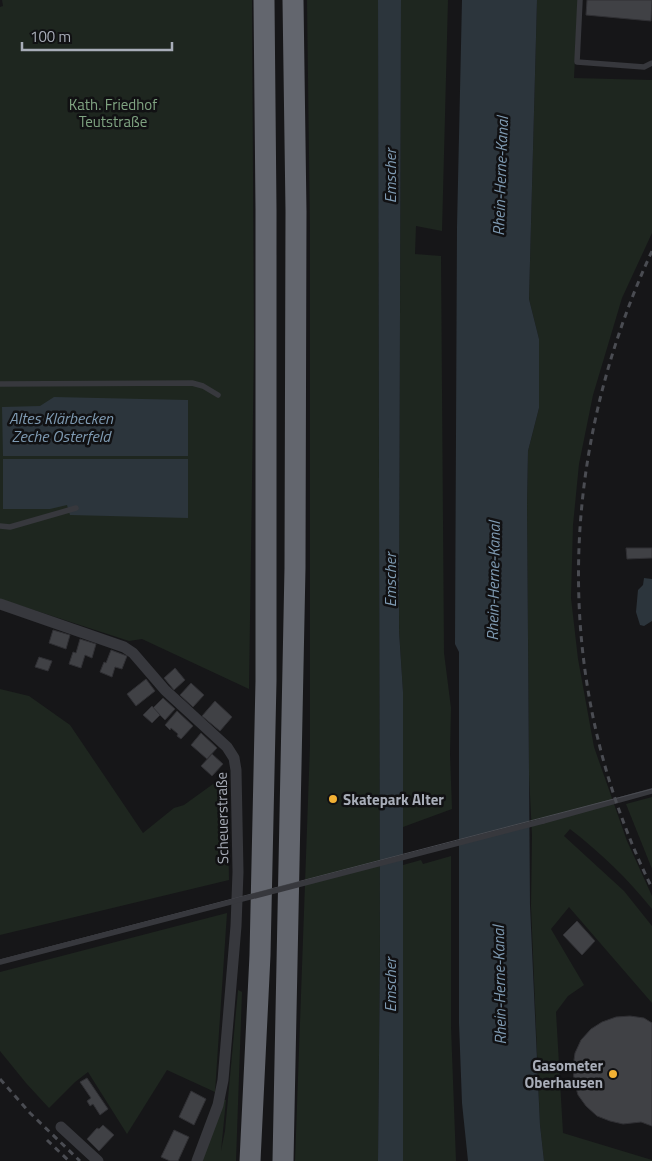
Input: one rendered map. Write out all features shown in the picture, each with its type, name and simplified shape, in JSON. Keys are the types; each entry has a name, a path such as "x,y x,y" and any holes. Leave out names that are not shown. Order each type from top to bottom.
{"highway":[{"path":"250,1161 260,956 266,681 264,0"},
{"path":"283,1161 295,568 296,211 293,0"}],"street":[{"name":"Scheuerstraße","path":"0,604 124,647 133,653 165,690 227,748 234,758 238,826 236,926 223,1080 218,1105 197,1161"},
{"path":"61,1127 98,1161"}],"lane":[{"path":"580,0 577,62 644,67 652,63"},
{"path":"0,384 192,383 203,386 218,395"},
{"path":"0,526 10,527 76,508"},
{"path":"0,962 652,792"}],"green space":[{"name":"Kath. Friedhof Teutstraße","path":"2,0 252,0 254,344 249,689 142,639 129,641 0,599 0,7 3,6"},
{"path":"307,0 378,0 380,951 378,1161 295,1161 310,745 310,232"},
{"path":"401,0 448,0 442,231 416,226 415,254 441,256 444,653 451,708 452,809 403,827 403,692 399,631"},
{"path":"537,0 578,0 574,78 652,80 652,233 622,298 593,395 579,464 573,525 571,598 578,659 594,747 627,841 652,896 652,909 624,877 581,838 570,829 564,836 624,891 652,926 652,1003 569,907 551,929 584,985 568,996 556,1012 563,1133 652,1161 544,1161 540,1125 531,906 532,835 529,775 527,504 528,451 539,408 539,339 529,299"},
{"path":"0,689 29,696 70,725 143,833 174,808 184,805 227,774 229,880 0,935"},
{"path":"652,797 652,869 626,804"},
{"path":"451,856 451,1027 456,1161 403,1161 403,865 421,860 423,864"},
{"path":"227,913 215,1092 167,1070 127,1134 88,1072 49,1108 0,1051 0,972"},
{"path":"238,990 242,992 236,1161 202,1161 224,1100 226,1100 221,1151 225,1131"}],"water":[{"name":"Emscher","path":"378,0 401,0 399,631 403,692 403,1161 378,1161 380,951"},
{"name":"Rhein-Herne-Kanal","path":"462,0 537,0 529,299 539,339 539,408 528,451 527,504 530,905 540,1125 544,1161 468,1161 462,1103 459,1023 459,652 455,644 457,227"},
{"name":"Altes Klärbecken Zeche Osterfeld","path":"54,397 188,400 188,456 3,456 2,407 40,406"},
{"name":"Altes Klärbecken Zeche Osterfeld","path":"3,459 188,459 188,518 70,515 67,505 50,509 3,509"},
{"path":"644,578 652,579 652,621 644,626 640,625 636,612 638,590 643,585"}],"building":[{"path":"587,0 652,0 651,21 586,15"},
{"path":"626,548 652,548 652,558 627,559"},
{"path":"53,630 70,635 66,649 49,643"},
{"path":"80,639 96,644 92,658 85,655 81,668 69,664 73,652 76,653"},
{"path":"111,650 127,656 122,669 115,667 112,677 100,672"},
{"path":"39,657 52,661 48,671 35,667"},
{"path":"175,668 185,680 174,690 164,678"},
{"path":"146,679 155,691 136,706 127,694"},
{"path":"191,683 204,695 193,707 180,695"},
{"path":"163,698 175,709 165,720 153,708"},
{"path":"215,701 232,717 220,731 202,716"},
{"path":"152,706 160,715 152,723 143,715"},
{"path":"177,711 193,726 181,739 177,736 178,734 165,725"},
{"path":"201,733 217,748 207,759 191,745"},
{"path":"212,754 223,764 212,776 201,766"},
{"path":"577,921 595,941 582,955 563,935"},
{"name":"Gasometer Oberhausen","path":"616,1017 644,1018 652,1023 652,1126 641,1122 623,1124 597,1116 578,1095 574,1081 575,1053 581,1040 591,1029 602,1022"},
{"path":"87,1078 108,1109 100,1115 93,1104 90,1106 87,1101 91,1098 80,1082"},
{"path":"191,1091 206,1099 194,1125 179,1117"},
{"path":"103,1125 114,1135 99,1151 87,1139 97,1128 99,1129"},
{"path":"174,1130 189,1137 178,1161 170,1161 161,1157"}],"tram line":[{"path":"0,960 652,789"}],"railway":[{"path":"652,251 621,329 598,409 584,489 578,570 583,651 596,731 619,810 652,888"},
{"path":"0,1079 30,1113 80,1161"},
{"path":"47,1140 69,1161"}],"place":[{"name":"Skatepark Alter","path":"333,799"},
{"name":"Gasometer Oberhausen","path":"613,1074"}]}
